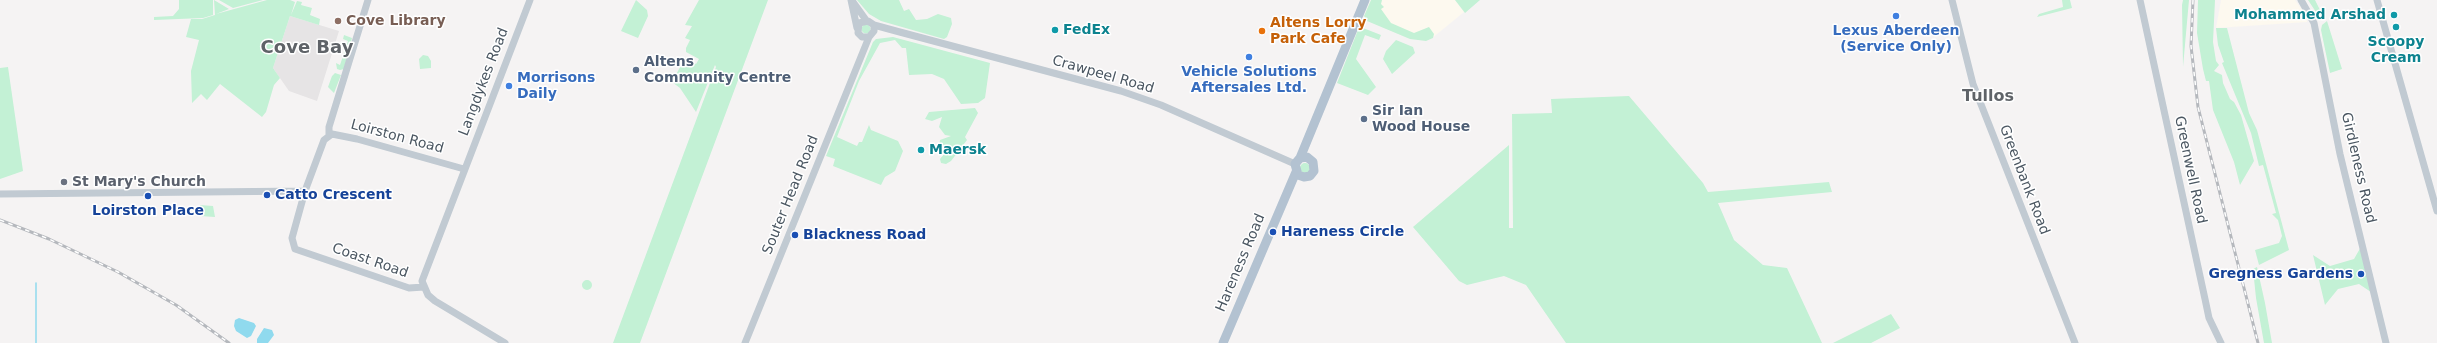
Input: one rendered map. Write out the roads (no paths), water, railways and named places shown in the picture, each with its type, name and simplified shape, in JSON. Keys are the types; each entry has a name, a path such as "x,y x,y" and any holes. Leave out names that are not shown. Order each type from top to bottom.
{"main road":[{"name":"Hareness Road","path":"1223,343 1278,210 1301,166 1310,132 1365,0"}],"street":[{"path":"329,135 329,127 368,0"},
{"name":"Langdykes Road","path":"424,287 424,272 530,0"},
{"path":"851,0 866,20 874,25 871,35 860,35 851,0"},
{"name":"Greenbank Road","path":"1952,0 1973,84 2075,343"},
{"name":"Greenwell Road","path":"2140,0 2203,292 2210,318 2221,343"},
{"name":"Girdleness Road","path":"2301,0 2314,23 2340,154 2386,343"},
{"path":"2377,0 2437,211"},
{"path":"857,28 861,21 866,20"},
{"name":"Crawpeel Road","path":"874,25 1146,99 1301,166"},
{"name":"Crawpeel Road","path":"871,35 896,31"},
{"name":"Souter Head Road","path":"860,35 860,57"},
{"name":"Souter Head Road","path":"746,343 860,57 871,35"},
{"name":"Loirston Road","path":"305,191 324,140 329,135 336,134 464,169"},
{"path":"0,194 305,191"},
{"name":"Coast Road","path":"305,191 292,238 293,248 404,287 414,289 424,287 435,301 505,343"}],"water":[{"path":"239,318 254,323 256,326 251,336 247,338 236,331 234,326 235,320"},
{"path":"264,328 272,330 274,335 268,343 257,343 257,339"}],"waterway":[{"path":"36,283 36,343"}],"railway":[{"path":"2193,0 2191,46 2198,107 2258,343"},
{"path":"0,220 49,239 118,272 176,305 229,343"}],"place":[{"name":"Mohammed Arshad","path":"2394,15"},
{"name":"Lexus Aberdeen (Service Only)","path":"1896,16"},
{"name":"Cove Library","path":"338,21"},
{"name":"Scoopy Cream","path":"2396,27"},
{"name":"FedEx","path":"1055,30"},
{"name":"Altens Lorry Park Cafe","path":"1262,31"},
{"name":"Vehicle Solutions Aftersales Ltd.","path":"1249,57"},
{"name":"Altens Community Centre","path":"636,70"},
{"name":"Morrisons Daily","path":"509,86"},
{"name":"Sir Ian Wood House","path":"1364,119"},
{"name":"Maersk","path":"921,150"},
{"name":"St Mary's Church","path":"64,182"},
{"name":"Catto Crescent","path":"267,195"},
{"name":"Loirston Place","path":"148,196"},
{"name":"Hareness Circle","path":"1273,232"},
{"name":"Blackness Road","path":"795,235"},
{"name":"Gregness Gardens","path":"2361,274"}],"district":[{"name":"Cove Bay","path":"307,48"},
{"name":"Tullos","path":"1988,97"}]}
